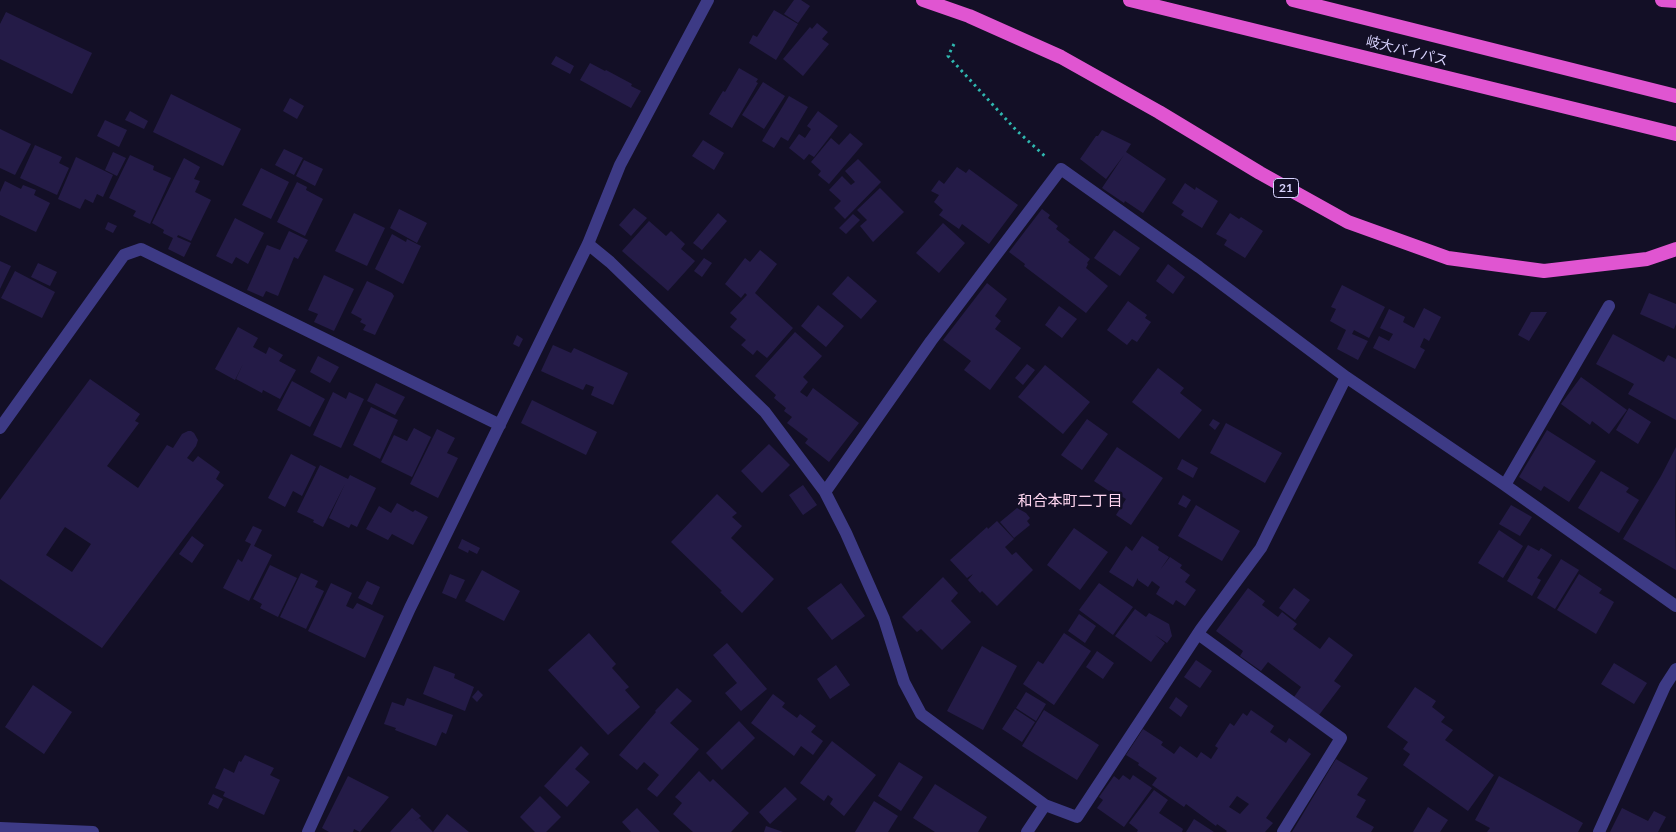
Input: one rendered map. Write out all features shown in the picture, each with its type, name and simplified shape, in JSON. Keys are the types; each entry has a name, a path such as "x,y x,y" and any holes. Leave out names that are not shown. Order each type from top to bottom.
{"highway":[{"name":"21","path":"923,0 969,16 1062,57 1159,112 1260,173 1348,222 1448,258 1544,271 1647,259 1676,249"},
{"name":"岐大バイパス","path":"1130,0 1676,134"},
{"name":"岐大バイパス","path":"1293,0 1676,96"},
{"path":"1662,0 1676,1"}],"street":[{"path":"308,832 410,608 588,244 620,164 708,0"},
{"path":"825,492 931,341 1061,169 1199,267 1346,377 1676,606"},
{"path":"588,244 610,262 765,412 825,492 846,533 884,619 904,682 921,714 1045,805 1077,817 1198,634 1261,548 1346,377"},
{"path":"0,428 124,255 141,249 500,425"},
{"path":"1505,486 1609,306"},
{"path":"1198,634 1341,738 1283,832"},
{"path":"1599,832 1665,686 1676,669"},
{"path":"1027,832 1045,805"},
{"path":"0,828 93,832"}],"path":[{"path":"954,44 948,56 1016,130 1061,169"}],"building":[{"path":"794,0 801,0 810,6 798,23 784,14"},
{"path":"774,10 798,24 776,60 749,43 753,35 757,37"},
{"path":"6,12 92,53 72,94 0,59 0,24"},
{"path":"817,23 828,32 822,39 829,44 803,76 783,59 810,27 812,29"},
{"path":"556,56 574,66 570,74 551,64"},
{"path":"590,63 632,84 631,86 641,91 631,108 580,80"},
{"path":"739,68 758,79 756,82 758,83 732,128 709,114"},
{"path":"763,82 785,96 764,129 742,115"},
{"path":"171,94 241,129 223,166 153,132"},
{"path":"789,96 808,107 788,141 781,137 774,148 762,141"},
{"path":"290,98 304,106 297,119 283,111"},
{"path":"130,111 148,121 144,129 125,120"},
{"path":"818,111 838,126 814,157 809,154 804,160 789,148 799,134 805,138 811,129 807,126"},
{"path":"105,120 127,130 119,147 97,136"},
{"path":"0,129 31,144 15,175 0,168"},
{"path":"1102,130 1131,144 1126,152 1166,179 1143,213 1102,188 1124,155 1106,179 1080,159"},
{"path":"850,133 863,144 829,184 818,175 821,171 811,162 831,138 839,145"},
{"path":"703,140 724,153 714,170 692,156"},
{"path":"35,145 62,157 59,163 69,168 57,195 20,178"},
{"path":"284,149 303,158 294,175 275,165"},
{"path":"113,152 126,158 117,176 105,170"},
{"path":"130,155 154,166 153,170 171,178 150,224 133,216 136,211 109,198"},
{"path":"76,157 113,175 103,197 97,194 93,203 85,199 80,209 58,199"},
{"path":"184,158 200,167 194,179 200,181 195,192 211,200 191,241 178,235 177,237 191,243 184,257 168,249 173,238 163,233 164,230 152,223"},
{"path":"858,159 881,182 845,219 834,208 841,201 829,190 842,176 851,185 855,182 845,171"},
{"path":"304,160 323,169 315,186 296,176"},
{"path":"957,167 966,173 969,169 1018,205 989,244 962,224 959,229 939,215 943,210 934,202 939,195 931,191 939,180 944,184"},
{"path":"261,168 289,182 271,219 242,205"},
{"path":"5,181 21,189 23,185 36,190 34,195 50,203 36,232 0,215 0,192"},
{"path":"297,182 307,187 306,190 323,199 305,236 277,222"},
{"path":"1185,183 1195,190 1196,187 1218,201 1202,228 1181,215 1184,211 1172,203"},
{"path":"880,188 904,212 873,242 860,226 867,220 857,210"},
{"path":"634,208 647,218 631,236 619,225"},
{"path":"399,209 427,223 417,243 390,228"},
{"path":"1042,209 1050,215 1048,218 1058,226 1056,229 1070,240 1068,242 1090,259 1086,268 1108,286 1086,313 1024,266 1025,264 1009,252"},
{"path":"354,213 385,228 367,266 335,251"},
{"path":"718,213 727,221 702,250 693,243"},
{"path":"1230,213 1239,219 1241,217 1263,231 1245,258 1224,245 1227,240 1216,234"},
{"path":"853,214 860,220 846,234 839,228"},
{"path":"235,218 264,233 248,264 236,257 232,264 216,256"},
{"path":"649,221 666,236 671,231 685,244 681,249 695,261 668,291 622,251"},
{"path":"108,222 117,226 113,233 105,229"},
{"path":"943,223 965,243 939,273 916,253"},
{"path":"1114,230 1140,248 1120,276 1094,258"},
{"path":"289,231 308,240 298,259 294,257 278,296 266,291 263,297 247,290 267,245 280,250"},
{"path":"392,234 406,242 407,239 421,246 403,284 375,269"},
{"path":"760,250 777,264 755,293 793,328 767,358 757,350 753,355 741,345 746,340 730,327 737,319 730,313 747,295 745,293 741,298 725,284 745,258 750,262"},
{"path":"704,258 712,263 702,277 694,271"},
{"path":"0,261 11,266 0,289"},
{"path":"38,263 57,272 50,286 31,277"},
{"path":"1168,264 1185,277 1173,294 1156,281"},
{"path":"15,271 55,292 42,318 1,298"},
{"path":"324,275 354,289 334,331 314,322 318,314 308,310"},
{"path":"848,276 877,301 861,319 832,294"},
{"path":"367,281 392,293 394,296 375,335 363,330 366,325 360,322 362,319 351,313"},
{"path":"987,283 1007,299 995,316 1001,321 995,329 1021,348 990,390 964,370 971,361 943,340"},
{"path":"1342,285 1385,307 1369,338 1354,330 1352,334 1368,341 1358,360 1337,349 1346,330 1330,321 1336,309 1331,307"},
{"path":"1649,293 1676,304 1676,324 1674,329 1640,314"},
{"path":"1128,301 1147,315 1145,318 1151,322 1137,342 1132,339 1127,345 1107,330"},
{"path":"818,305 844,326 826,347 801,326"},
{"path":"1059,306 1077,319 1062,338 1045,325"},
{"path":"1424,308 1441,317 1429,341 1424,338 1420,347 1425,350 1415,369 1373,348 1379,336 1389,341 1393,334 1380,328 1389,309 1405,317 1403,322 1414,328"},
{"path":"1531,312 1547,312 1529,341 1518,335"},
{"path":"238,327 258,338 253,347 266,354 269,347 283,355 279,361 296,370 280,399 263,390 262,393 236,379 243,364 235,380 215,369"},
{"path":"795,332 822,356 803,377 808,382 800,392 807,397 813,388 859,423 829,462 805,443 808,439 787,423 792,417 784,411 786,408 774,398 776,395 755,376"},
{"path":"1613,334 1664,362 1668,355 1676,359 1676,420 1628,394 1634,384 1596,364"},
{"path":"517,335 523,339 519,347 513,344"},
{"path":"553,345 571,353 574,348 628,373 613,405 591,395 594,387 586,384 583,390 541,371"},
{"path":"318,356 339,367 330,383 310,372"},
{"path":"1027,364 1035,370 1023,385 1015,378"},
{"path":"1045,365 1090,402 1063,434 1018,397"},
{"path":"1158,368 1184,388 1180,393 1202,410 1179,439 1132,402"},
{"path":"1581,377 1627,410 1609,434 1592,421 1590,425 1561,404"},
{"path":"90,379 140,414 135,421 139,423 107,466 138,488 167,445 173,448 182,434 191,431 198,440 187,458 193,462 198,456 220,472 216,479 224,485 102,648 0,579 0,500","holes":["65,527 91,544 72,572 46,555"]},
{"path":"292,381 325,399 310,427 277,410"},
{"path":"376,383 405,397 395,415 367,401"},
{"path":"333,392 346,399 349,392 364,399 341,448 313,435"},
{"path":"532,400 597,432 586,455 521,423"},
{"path":"371,407 398,420 380,459 353,445"},
{"path":"1629,408 1651,422 1638,444 1616,430"},
{"path":"1087,419 1108,434 1082,470 1061,455"},
{"path":"1213,419 1220,423 1215,430 1209,425"},
{"path":"1226,423 1282,453 1265,483 1210,453"},
{"path":"414,428 431,437 412,477 381,462 394,435 407,441"},
{"path":"437,429 455,438 447,453 458,458 438,498 410,484"},
{"path":"1547,430 1596,461 1569,502 1544,486 1541,491 1519,477"},
{"path":"769,444 790,465 762,493 741,471"},
{"path":"1117,447 1163,478 1131,525 1116,515 1126,499 1094,481"},
{"path":"1676,447 1675,513 1676,570 1623,539"},
{"path":"291,454 316,467 302,496 293,491 285,507 268,498"},
{"path":"1182,459 1198,468 1193,478 1177,469"},
{"path":"320,465 348,479 350,475 376,488 357,527 351,524 349,528 329,518 345,484 323,527 313,522 314,520 297,512"},
{"path":"1601,471 1629,488 1626,492 1639,500 1619,533 1578,508"},
{"path":"803,485 817,505 803,515 789,495"},
{"path":"717,494 737,513 732,517 742,526 731,538 774,579 742,613 671,542"},
{"path":"1183,495 1191,500 1186,508 1178,504"},
{"path":"397,503 413,512 415,510 428,517 413,545 392,534 388,540 366,529 379,506 391,513"},
{"path":"1196,505 1240,531 1222,561 1178,536"},
{"path":"1511,505 1532,517 1520,536 1499,524"},
{"path":"1017,508 1026,513 1030,518 1027,521 1030,525 1014,538 1000,522"},
{"path":"997,521 1014,539 1005,547 1012,555 1016,552 1033,570 997,606 982,591 980,593 968,580 973,574 967,578 950,560 987,527 988,529"},
{"path":"253,526 262,530 254,546 272,555 249,601 223,588 238,559 242,562 251,544 245,541"},
{"path":"1074,528 1108,552 1080,590 1047,565"},
{"path":"1499,530 1523,546 1503,578 1478,563"},
{"path":"192,536 204,545 192,563 179,554"},
{"path":"1142,536 1159,547 1158,550 1169,557 1160,570 1170,557 1182,565 1180,568 1190,575 1185,582 1196,590 1185,606 1176,600 1173,605 1156,594 1160,587 1152,581 1148,587 1138,578 1133,587 1109,572 1126,546 1132,551"},
{"path":"462,539 480,548 477,554 469,550 468,553 458,548"},
{"path":"1528,545 1539,551 1541,548 1552,555 1537,578 1541,580 1532,596 1507,581"},
{"path":"1561,559 1579,570 1555,609 1537,598"},
{"path":"270,565 297,578 278,617 260,608 262,604 253,599"},
{"path":"482,570 520,591 504,621 465,601"},
{"path":"301,573 318,581 315,587 324,591 306,629 280,617"},
{"path":"450,574 465,580 456,599 442,593"},
{"path":"1579,574 1602,589 1599,593 1614,602 1596,634 1557,610"},
{"path":"943,577 958,593 951,601 971,622 942,650 921,629 917,632 902,617"},
{"path":"367,581 380,587 372,605 358,598"},
{"path":"331,583 352,593 346,606 353,609 357,603 384,616 365,658 308,631"},
{"path":"841,583 865,616 832,640 807,608"},
{"path":"1099,583 1133,607 1113,635 1079,610"},
{"path":"1248,588 1265,601 1262,605 1278,617 1282,612 1297,624 1293,629 1320,649 1329,637 1353,655 1334,681 1341,686 1319,715 1294,697 1301,687 1268,662 1261,671 1240,656 1243,651 1216,631"},
{"path":"1294,588 1310,600 1295,620 1279,608"},
{"path":"1135,609 1146,617 1149,613 1169,624 1172,636 1167,643 1155,635 1165,643 1151,662 1115,636"},
{"path":"1079,614 1096,626 1085,643 1068,631"},
{"path":"589,633 616,664 612,668 629,687 625,690 640,707 608,735 548,670"},
{"path":"1064,633 1091,651 1054,705 1023,684 1038,661 1043,664"},
{"path":"727,643 767,689 741,711 725,693 737,683 713,655"},
{"path":"982,646 1017,666 983,730 947,711"},
{"path":"1097,651 1114,663 1103,679 1086,667"},
{"path":"1196,660 1212,671 1200,688 1184,677"},
{"path":"1614,663 1647,683 1634,704 1601,684"},
{"path":"836,665 850,685 830,699 817,679"},
{"path":"434,666 455,674 454,678 474,687 465,711 423,694"},
{"path":"33,685 72,712 44,754 5,727"},
{"path":"1415,687 1436,701 1432,707 1445,717 1441,722 1453,730 1445,740 1494,775 1468,811 1403,765 1410,754 1403,749 1408,742 1387,727"},
{"path":"677,688 692,701 670,723 699,749 657,797 647,789 659,775 644,762 637,770 619,755 655,711"},
{"path":"478,690 483,695 477,702 472,697"},
{"path":"1026,692 1046,704 1036,721 1016,708"},
{"path":"773,694 785,703 782,707 797,718 800,714 816,726 811,732 823,741 813,755 801,746 794,756 751,723"},
{"path":"1176,697 1188,706 1181,717 1169,708"},
{"path":"407,698 453,715 446,734 442,732 436,746 384,724 392,702 404,706"},
{"path":"1015,709 1035,722 1022,742 1002,729"},
{"path":"1044,710 1099,745 1077,780 1022,746"},
{"path":"1251,710 1274,726 1270,732 1286,743 1289,738 1311,754 1266,818 1273,823 1265,832 1226,832 1186,804 1184,807 1152,785 1157,778 1126,755 1143,729 1163,742 1161,745 1174,754 1180,746 1197,758 1201,752 1211,759 1218,748 1215,746 1230,723 1234,726 1243,713 1247,716","holes":["1237,796 1249,804 1240,814 1229,807"]},
{"path":"739,721 755,738 722,770 706,753"},
{"path":"832,741 876,775 844,816 830,804 833,799 828,795 824,801 800,783"},
{"path":"581,746 589,754 575,769 590,782 567,807 544,786"},
{"path":"245,755 274,768 270,775 280,780 264,815 223,796 225,792 215,788 224,768 234,773 239,761 241,762"},
{"path":"1336,759 1368,778 1357,795 1366,800 1356,817 1374,827 1371,832 1292,832"},
{"path":"899,762 923,777 901,811 878,796"},
{"path":"699,771 710,782 713,779 749,813 731,832 693,832 673,814 682,803 675,797"},
{"path":"1123,775 1130,780 1133,775 1152,788 1124,827 1097,808 1103,800 1099,797 1114,776 1119,780"},
{"path":"348,776 389,797 360,832 354,829 353,832 329,832 322,828"},
{"path":"1499,776 1583,823 1578,832 1487,832 1490,828 1475,820"},
{"path":"935,784 987,817 978,832 935,832 913,818"},
{"path":"785,787 797,799 770,824 759,812"},
{"path":"1154,790 1168,800 1159,813 1183,829 1182,832 1137,832 1138,830 1129,823"},
{"path":"213,794 223,799 218,809 208,804"},
{"path":"540,796 561,817 546,832 535,832 520,817"},
{"path":"874,801 898,816 888,832 855,832"},
{"path":"1428,807 1448,820 1440,832 1413,832"},
{"path":"412,808 421,816 414,822 419,818 433,832 390,832"},
{"path":"637,808 660,832 631,832 622,822"},
{"path":"1622,808 1648,821 1654,811 1666,817 1658,832 1610,832"},
{"path":"447,814 469,832 433,832"},
{"path":"1194,819 1214,832 1186,832"},
{"path":"766,826 783,832 764,832"}],"district":[{"name":"和合本町二丁目","path":"1070,501"}]}
